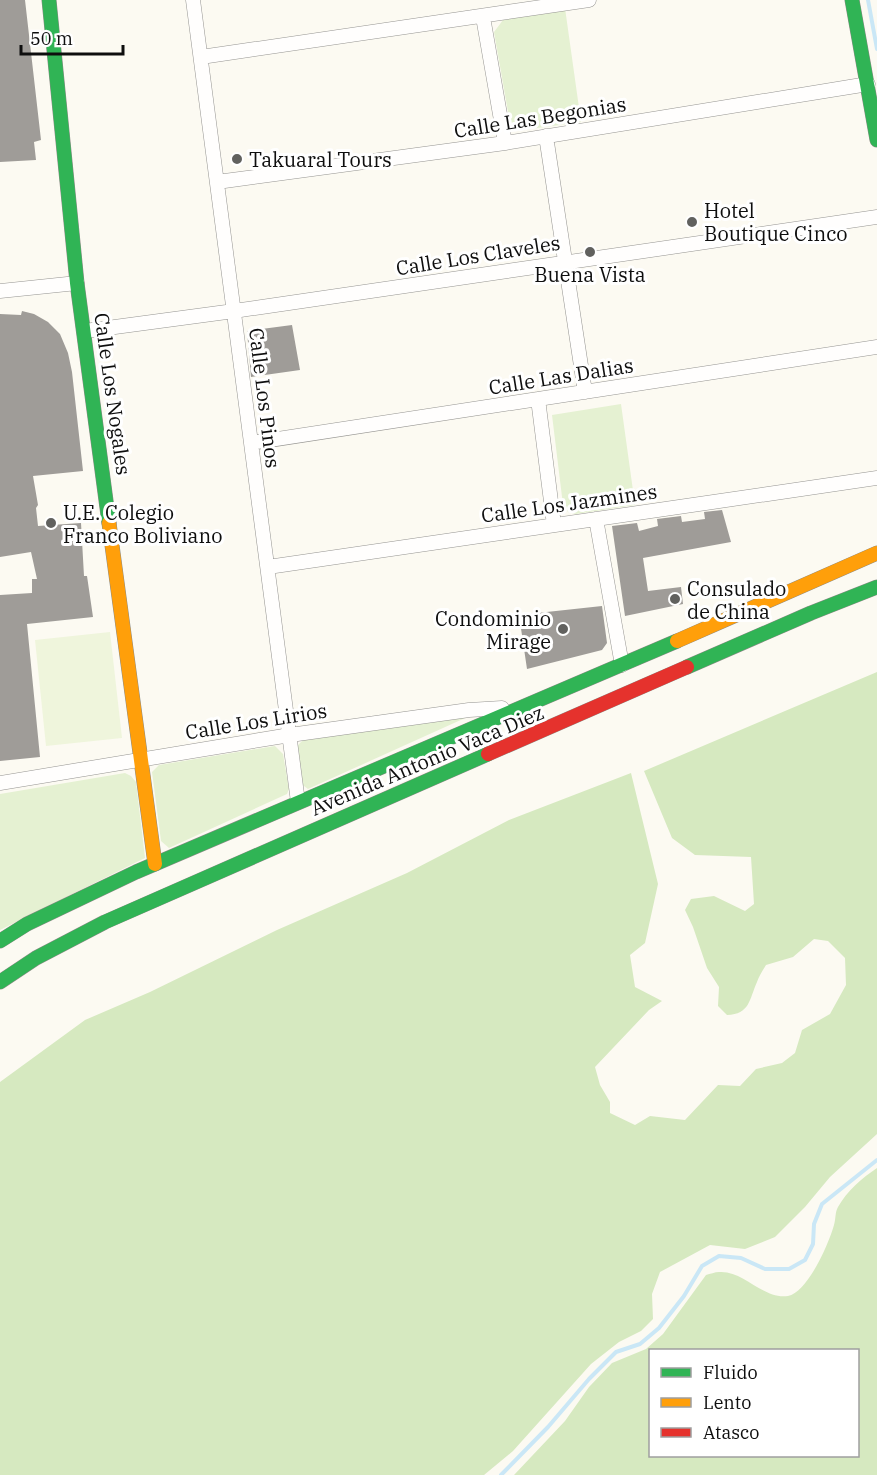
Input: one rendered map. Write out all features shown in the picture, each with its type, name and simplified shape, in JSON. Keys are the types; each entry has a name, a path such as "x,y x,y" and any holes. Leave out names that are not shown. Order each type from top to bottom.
{"main road":[{"name":"Calle Los Nogales","path":"49,0 77,283 155,864"},
{"path":"852,0 877,140"},
{"name":"Avenida Antonio Vaca Diez","path":"0,941 27,924 98,888 622,665 877,553"},
{"name":"Avenida Antonio Vaca Diez","path":"0,982 36,958 105,922 811,613 877,587"},
{"path":"668,677 660,665 664,656 706,628"}],"street":[{"name":"Calle Los Pinos","path":"193,0 298,802"},
{"path":"201,57 483,17 524,5 589,0"},
{"path":"483,17 505,143"},
{"name":"Calle Las Begonias","path":"217,182 505,143 868,84"},
{"path":"546,136 585,392"},
{"name":"Calle Los Claveles","path":"85,331 877,217"},
{"path":"0,291 77,283"},
{"name":"Calle Las Dalias","path":"251,443 877,347"},
{"path":"538,399 554,525"},
{"name":"Calle Los Jazmines","path":"268,567 877,478"},
{"path":"596,519 622,665"},
{"name":"Calle Los Lirios","path":"0,783 290,735 469,710 520,707"}],"green space":[{"path":"565,8 581,122 523,130 510,123 494,32 503,20"},
{"path":"621,404 635,505 576,514 568,512 563,505 552,415"},
{"path":"110,632 122,738 46,746 35,640"},
{"path":"877,672 877,1134 830,1177 805,1207 775,1237 745,1249 710,1245 660,1272 652,1294 653,1319 641,1331 619,1342 591,1364 513,1451 484,1475 0,1475 0,1082 85,1020 150,992 277,930 407,873 509,820 631,773 658,884 645,943 630,955 635,987 662,1001 649,1010 595,1067 600,1085 610,1102 610,1113 635,1125 650,1116 685,1120 718,1085 740,1086 756,1069 782,1063 795,1053 802,1030 830,1014 846,985 845,958 828,941 814,939 793,957 766,965 748,1005 740,1012 727,1015 718,1006 719,987 707,968 685,910 691,899 714,896 745,911 754,904 751,857 695,855 672,838 644,771"},
{"path":"474,714 308,789 300,783 296,747 303,740"},
{"path":"275,746 283,754 289,789 287,794 169,848 161,841 152,772 159,765"},
{"path":"125,773 136,782 145,858 0,930 0,794"},
{"path":"877,1168 877,1475 514,1475 565,1421 589,1387 612,1363 646,1349 663,1334 706,1275 717,1272 737,1275 770,1294 779,1296 796,1293 817,1266 828,1243 837,1209 855,1185"}],"building":[{"path":"0,0 25,0 41,140 34,142 36,160 0,162"},
{"path":"22,311 34,314 48,322 60,334 68,353 83,471 33,476 38,505 36,508 38,526 81,523 84,576 87,576 93,617 27,624 40,757 0,761 0,595 32,593 32,579 37,579 31,552 0,557 0,314 21,315"},
{"path":"292,325 300,370 251,377 247,331"},
{"path":"722,510 731,542 643,558 648,591 681,587 683,604 625,616 612,526 637,523 639,531 658,526 657,519 681,516 682,522 705,519 704,512"},
{"name":"Condominio Mirage","path":"602,606 607,643 602,650 527,669 519,615"}],"waterway":[{"path":"868,0 877,49"},
{"path":"501,1475 616,1352 640,1344 659,1328 684,1296 702,1266 719,1256 741,1258 765,1269 789,1269 805,1260 813,1244 814,1224 822,1204 877,1160"}],"traffic: fast":[{"path":"49,0 77,283 109,523"},
{"path":"852,0 877,140"},
{"path":"687,667 877,587"},
{"path":"0,941 27,924 136,872 677,641"},
{"path":"0,982 36,958 105,922 488,754"}],"traffic: slow":[{"path":"109,523 155,864"},
{"path":"677,641 877,553"}],"traffic: jam":[{"path":"488,754 687,667"}],"place":[{"name":"Takuaral Tours","path":"237,159"},
{"name":"Hotel Boutique Cinco","path":"692,222"},
{"name":"Buena Vista","path":"590,252"},
{"name":"U.E. Colegio Franco Boliviano","path":"51,523"},
{"name":"Consulado de China","path":"675,599"},
{"name":"Condominio Mirage","path":"563,629"}]}
